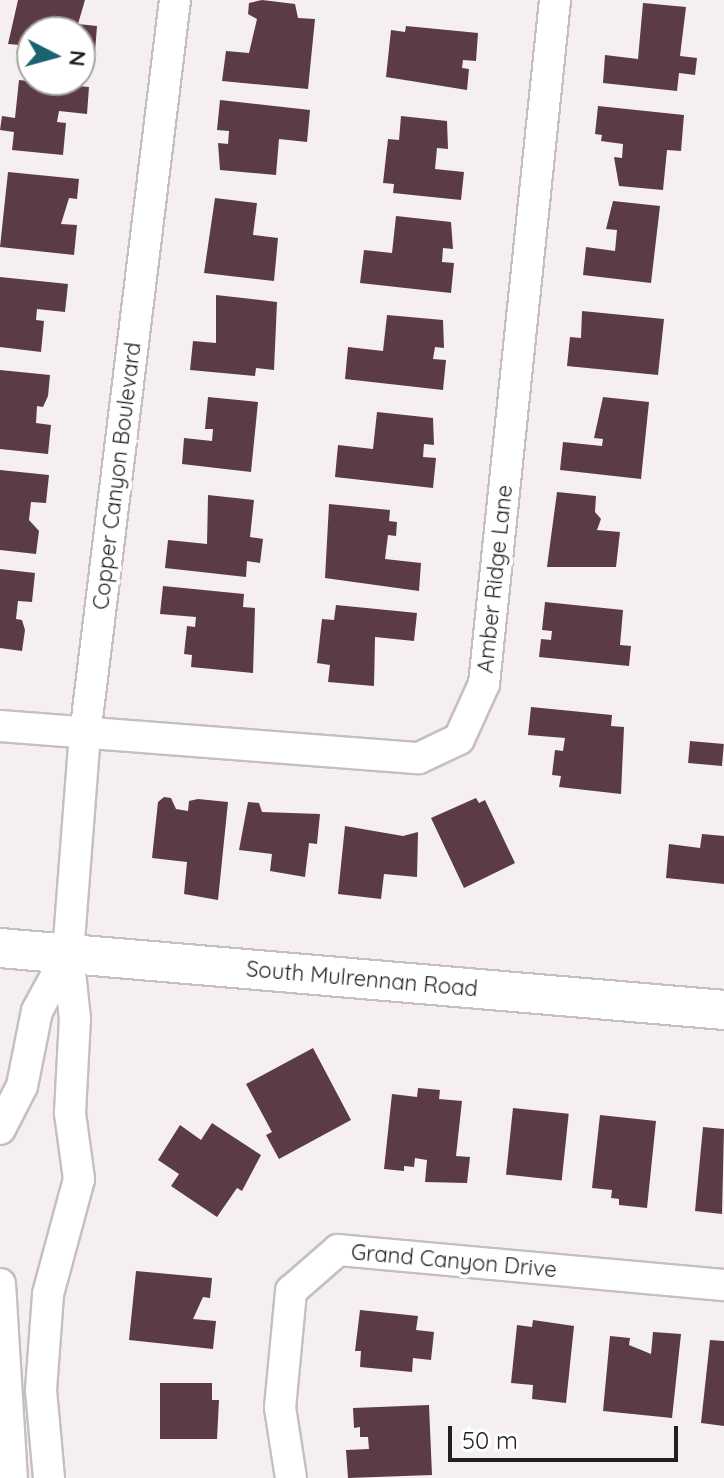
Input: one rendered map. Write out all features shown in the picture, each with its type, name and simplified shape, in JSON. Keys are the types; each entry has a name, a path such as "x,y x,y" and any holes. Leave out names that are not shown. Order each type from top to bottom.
{"street":[{"name":"Copper Canyon Boulevard","path":"49,1478 41,1390 48,1294 79,1179 70,1113 75,1019 68,954 85,735 175,0"},
{"name":"Amber Ridge Lane","path":"0,726 85,735 419,758 459,739 484,684 555,0"},
{"name":"South Mulrennan Road","path":"0,948 724,1010"},
{"name":"Copper Canyon Boulevard","path":"0,1129 22,1086 37,1011 68,954"},
{"name":"Grand Canyon Drive","path":"291,1478 280,1408 291,1291 338,1250 724,1285"},
{"path":"0,1284 12,1478"}],"building":[{"path":"18,0 85,0 80,16 16,16 16,45 8,44"},
{"path":"262,0 295,4 298,18 315,19 308,89 222,81 226,51 249,53 257,19 248,14 249,3"},
{"path":"643,3 686,7 680,56 697,58 695,75 679,73 677,91 603,83 605,55 638,59"},
{"path":"406,26 478,33 476,61 463,60 462,68 469,69 467,90 386,77 391,30 405,32"},
{"path":"17,96 88,96 87,114 59,111 57,122 66,123 63,155 12,150 14,132 0,130 2,116 15,118"},
{"path":"220,100 310,110 307,142 279,139 276,175 220,170 218,143 228,144 229,131 217,130"},
{"path":"598,106 684,115 681,151 667,150 663,190 619,186 614,157 622,158 623,144 601,141 602,135 595,134"},
{"path":"401,116 447,121 448,149 437,148 435,169 464,172 461,200 393,193 394,184 383,183 388,139 399,140"},
{"path":"8,172 79,179 77,199 69,198 61,224 77,225 74,255 0,247"},
{"path":"215,198 257,203 253,235 278,238 274,281 204,273"},
{"path":"613,201 660,206 651,283 583,275 586,247 615,251 617,230 606,229"},
{"path":"396,216 451,222 453,249 443,248 442,262 454,263 451,293 360,283 364,250 392,253"},
{"path":"0,277 68,284 65,312 37,309 36,320 44,321 41,352 0,347"},
{"path":"216,295 277,302 274,370 256,368 255,376 190,370 193,341 216,343"},
{"path":"582,311 664,319 658,375 567,366 570,337 581,338"},
{"path":"387,315 443,320 444,348 435,347 433,359 446,360 443,390 345,379 348,347 383,351"},
{"path":"0,370 50,375 48,396 43,407 37,406 36,423 51,425 48,454 0,449"},
{"path":"208,397 258,402 251,472 182,464 184,438 212,441 213,429 205,429"},
{"path":"603,397 649,402 641,479 560,470 563,442 602,446 603,439 594,438"},
{"path":"377,412 433,418 434,445 424,444 423,457 436,458 433,488 335,477 338,445 373,449"},
{"path":"0,470 49,475 46,503 31,502 29,520 39,531 36,554 0,550"},
{"path":"557,492 596,496 595,512 601,519 597,530 620,532 616,567 547,567"},
{"path":"208,495 254,500 250,537 263,539 260,563 247,561 246,577 165,568 168,540 207,544"},
{"path":"329,504 390,510 389,521 397,522 396,536 388,535 385,559 421,563 419,591 325,578"},
{"path":"0,569 35,573 32,602 18,601 16,619 22,620 25,630 22,651 0,648"},
{"path":"163,586 244,594 243,607 255,608 253,673 191,667 192,655 184,654 187,626 195,627 196,617 160,614"},
{"path":"545,602 623,610 620,645 631,646 629,666 539,657 541,639 551,640 552,631 542,630"},
{"path":"336,605 417,613 414,641 375,637 374,686 328,682 330,665 317,663 322,619 334,620"},
{"path":"531,707 612,715 611,726 624,727 621,794 559,787 561,776 552,775 555,750 563,751 565,738 528,735"},
{"path":"690,741 724,744 722,766 688,763"},
{"path":"164,797 171,798 176,809 188,811 189,801 228,802 218,900 184,894 187,862 152,858 158,802"},
{"path":"476,798 479,803 485,800 515,863 464,888 431,818"},
{"path":"248,802 259,803 262,812 320,814 317,844 309,843 305,877 270,871 272,854 239,850"},
{"path":"345,826 403,836 418,832 417,877 384,874 381,899 338,894"},
{"path":"702,834 724,836 724,884 666,878 669,844 700,848"},
{"path":"313,1048 351,1120 279,1159 266,1135 272,1132 246,1084"},
{"path":"418,1088 440,1090 439,1099 462,1101 456,1156 470,1157 467,1183 425,1182 427,1160 415,1158 414,1167 404,1166 404,1171 384,1169 392,1094 417,1097"},
{"path":"513,1108 569,1114 562,1180 506,1175"},
{"path":"600,1115 656,1121 647,1208 619,1205 619,1199 611,1198 612,1190 592,1188"},
{"path":"212,1123 261,1155 242,1191 237,1188 217,1217 171,1186 179,1174 158,1160 180,1125 201,1140"},
{"path":"703,1127 724,1129 722,1214 695,1211"},
{"path":"136,1271 212,1278 210,1298 203,1297 193,1319 216,1321 213,1349 129,1340"},
{"path":"360,1310 418,1316 416,1330 434,1332 431,1360 413,1358 412,1372 360,1367 361,1351 355,1351"},
{"path":"533,1320 574,1326 566,1403 532,1399 533,1385 511,1383 517,1325 532,1327"},
{"path":"653,1332 681,1334 672,1418 603,1411 610,1336 630,1338 629,1345 651,1354"},
{"path":"710,1340 724,1341 724,1426 701,1423"},
{"path":"160,1383 212,1383 212,1400 219,1400 217,1439 160,1439"},
{"path":"429,1405 432,1475 348,1478 346,1450 369,1449 368,1437 360,1437 360,1427 354,1428 353,1408"}]}
